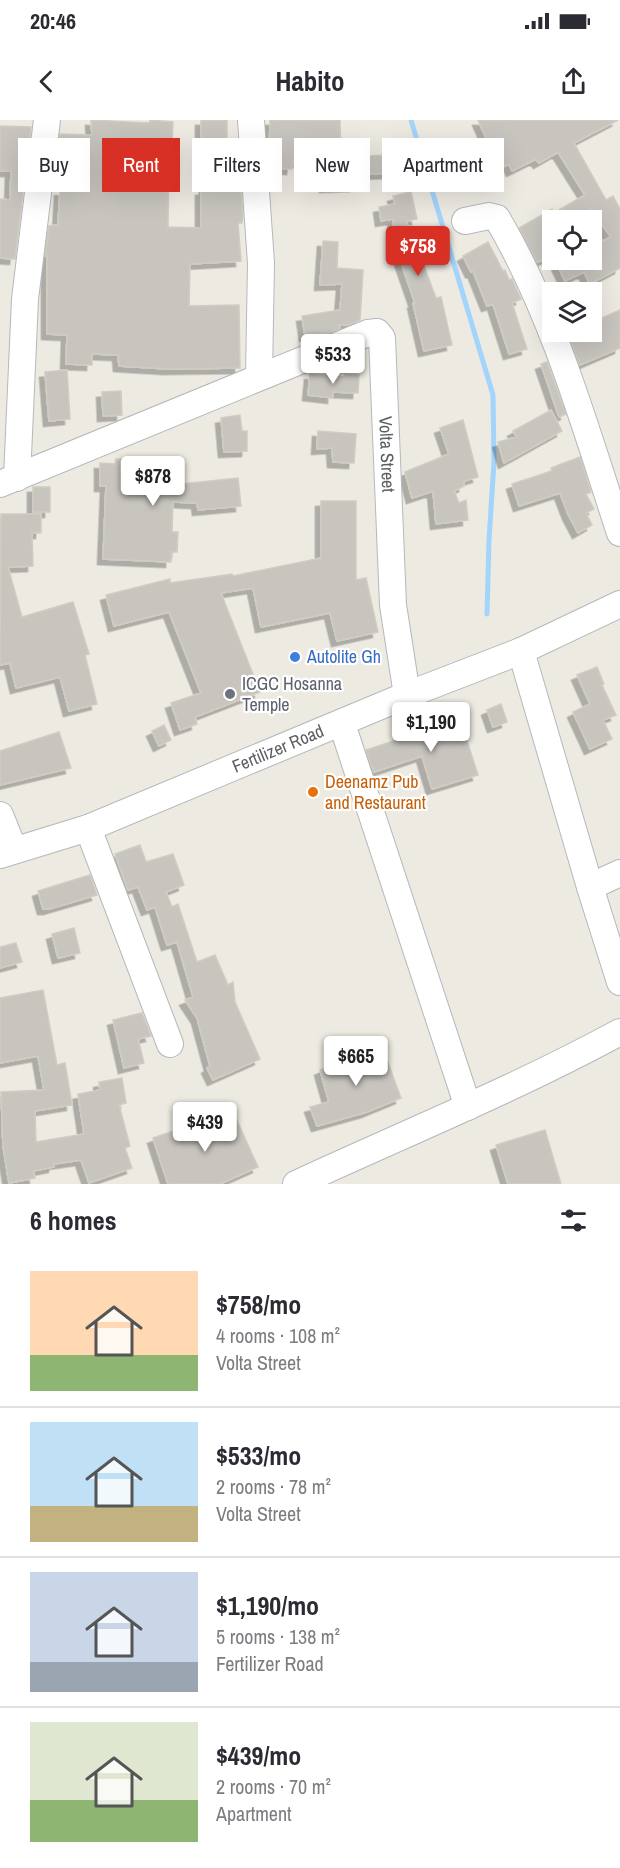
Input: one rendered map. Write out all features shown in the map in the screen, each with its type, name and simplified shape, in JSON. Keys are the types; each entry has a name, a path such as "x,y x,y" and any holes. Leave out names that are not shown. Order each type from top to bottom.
{"street":[{"path":"9,481 25,299 47,120"},
{"path":"251,120 261,263 259,376"},
{"path":"465,221 489,216 497,218 534,287 576,400 620,533"},
{"name":"Volta Street","path":"9,481 259,376 373,331 381,334 393,605 407,695"},
{"name":"Fertilizer Road","path":"7,853 88,828 407,695 521,651 620,604"},
{"path":"521,651 620,982"},
{"path":"342,724 468,1107"},
{"path":"0,815 7,853"},
{"path":"88,828 170,1044"},
{"path":"590,887 620,873"},
{"path":"296,1184 468,1107 620,1032"}],"building":[{"path":"91,120 173,122 172,138 102,138 102,192 169,192 168,227 201,228 201,192 241,192 243,216 242,223 238,223 241,261 190,264 189,306 239,305 240,368 168,369 119,366 118,355 92,354 92,365 66,364 67,335 47,334 47,256 45,256 49,226 58,225 60,192 90,192 90,138 60,138 60,134 92,135"},
{"path":"201,120 227,120 227,138 201,138"},
{"path":"270,120 340,120 340,138 294,138 292,169 282,169 282,138 270,138"},
{"path":"478,120 618,120 574,143 606,200 613,196 620,209 620,268 594,282 589,282 584,272 565,281 560,270 602,270 602,242 611,237 602,224 602,210 559,210 585,195 558,152 539,163 536,159 512,171 509,164 504,166 504,138 486,138"},
{"path":"0,126 31,127 30,138 18,138 18,192 23,192 15,259 0,258 0,199 10,200 11,171 0,171"},
{"path":"382,155 382,173 370,174 370,156"},
{"path":"411,192 417,219 407,221 412,269 424,266 436,298 441,297 452,345 424,351 413,303 415,303 396,248 393,219 381,221 379,207 395,204 393,196"},
{"path":"542,215 542,260 537,262 519,228"},
{"path":"323,241 338,242 337,268 363,270 360,320 348,325 339,325 340,328 330,333 305,336 302,316 340,310 342,284 320,285"},
{"path":"488,242 503,271 505,270 509,280 512,279 521,299 512,303 527,349 509,354 493,304 487,306 473,271 471,272 463,256"},
{"path":"620,310 620,348 580,365 571,342 602,342 602,318"},
{"path":"547,362 566,414 559,417 541,364"},
{"path":"67,370 70,419 49,421 45,372"},
{"path":"310,374 345,377 345,374 359,375 358,393 333,392 333,398 308,395"},
{"path":"121,391 122,415 103,416 102,392"},
{"path":"551,410 562,431 504,463 498,442 517,437 513,431"},
{"path":"240,415 242,431 247,431 247,451 224,452 221,418"},
{"path":"463,420 478,477 464,481 464,486 454,491 459,503 466,500 468,520 436,524 433,491 412,498 405,472 449,454 440,428"},
{"path":"318,431 356,434 354,463 333,462 332,448 317,449"},
{"path":"580,457 591,492 586,494 594,509 586,513 592,525 578,533 560,493 519,506 512,484 552,471 551,468"},
{"path":"116,459 135,459 135,463 181,465 181,484 238,478 241,506 198,510 197,503 173,502 172,532 178,532 177,552 171,552 171,562 103,559 106,486 100,486 100,463 115,464"},
{"path":"33,487 50,487 50,512 33,512"},
{"path":"321,501 356,501 356,580 366,578 378,632 337,641 330,613 261,627 253,588 221,593 260,692 195,717 197,724 180,730 171,703 201,693 169,612 114,626 106,595 170,579 170,583 232,574 233,576 321,558"},
{"path":"1,514 41,514 41,533 32,533 33,566 8,567 22,617 73,602 89,654 85,655 97,704 69,711 60,677 16,688 10,663 0,665"},
{"path":"597,667 604,684 602,685 616,715 603,720 612,739 590,749 573,712 590,704 577,675"},
{"path":"501,704 507,722 493,727 487,710"},
{"path":"459,716 478,775 432,789 422,756 374,772 366,750 415,734 414,730"},
{"path":"164,725 171,740 159,746 152,731"},
{"path":"59,732 71,768 0,785 0,751"},
{"path":"140,845 146,862 173,854 184,885 166,892 172,907 178,904 197,962 215,955 228,985 233,982 235,1002 260,1059 213,1080 207,1068 210,1066 197,1018 185,1000 193,997 177,942 167,945 155,907 147,910 138,887 128,890 115,854"},
{"path":"90,875 97,895 43,909 38,891"},
{"path":"74,928 80,953 58,958 52,934"},
{"path":"16,943 22,962 0,968 0,947"},
{"path":"43,990 57,1065 65,1063 72,1105 35,1111 36,1142 84,1134 78,1094 100,1090 99,1082 122,1078 126,1103 119,1105 130,1146 125,1148 132,1168 89,1183 81,1160 54,1164 54,1167 33,1171 35,1178 9,1183 3,1146 1,1092 44,1090 38,1056 0,1063 0,998"},
{"path":"142,1013 151,1036 138,1039 144,1063 124,1068 113,1020"},
{"path":"381,1044 401,1098 367,1112 317,1126 310,1107 329,1102 320,1070"},
{"path":"234,1114 258,1167 220,1184 168,1184 153,1138 200,1122 201,1128"},
{"path":"545,1130 561,1184 508,1184 496,1145"}],"waterway":[{"path":"411,120 493,395 494,462 487,614"}],"place":[{"name":"Autolite Gh","path":"295,657"},
{"name":"ICGC Hosanna Temple","path":"230,694"},
{"name":"Deenamz Pub and Restaurant","path":"313,792"}]}
